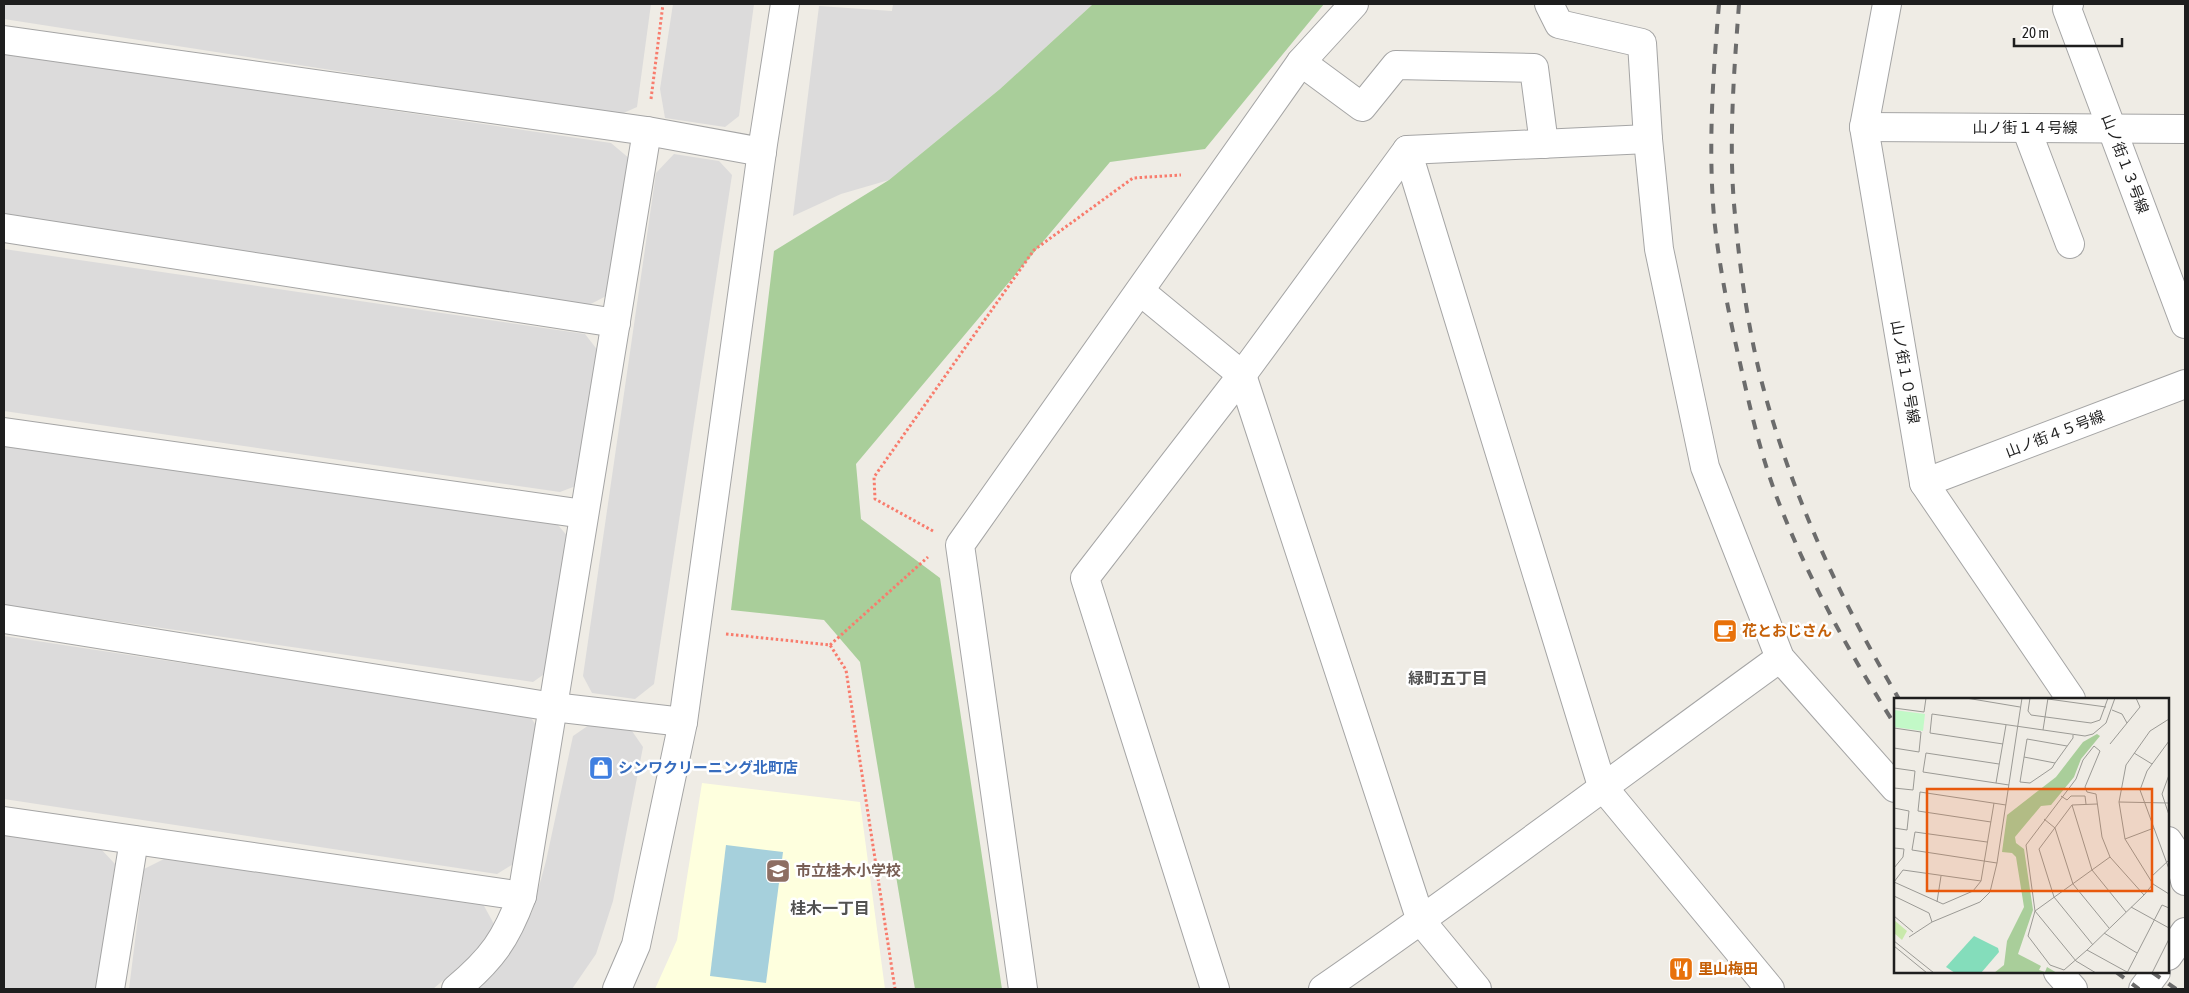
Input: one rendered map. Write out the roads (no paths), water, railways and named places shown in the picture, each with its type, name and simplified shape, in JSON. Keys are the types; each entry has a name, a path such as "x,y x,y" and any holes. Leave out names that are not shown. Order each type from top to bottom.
{"street":[{"path":"617,989 636,945 683,722 762,152 785,4"},
{"path":"1023,989 960,545 1301,62 1354,4"},
{"path":"1549,4 1559,24 1642,44 1648,139 1659,249 1705,467 1780,658 1894,787"},
{"name":"山ノ街１０号線","path":"1886,4 1864,127 1924,483 2071,698"},
{"name":"山ノ街１３号線","path":"2069,4 2068,9 2111,128 2185,324"},
{"path":"4,40 647,131 762,152"},
{"path":"1301,62 1362,107 1396,66 1534,68 1544,144"},
{"name":"山ノ街１４号線","path":"1864,127 2185,128"},
{"path":"2026,128 2070,244"},
{"path":"456,989 483,966 510,928 522,896 647,131"},
{"path":"1407,150 1648,139"},
{"path":"1215,989 1085,578 1242,374 1407,150"},
{"path":"1407,150 1602,786 1770,989"},
{"path":"4,228 616,323"},
{"path":"1140,291 1242,374 1421,921 1477,989"},
{"name":"山ノ街４５号線","path":"1924,483 2185,384"},
{"path":"4,432 584,514"},
{"path":"4,619 553,707 683,722"},
{"path":"1323,989 1421,921 1602,786 1780,658"},
{"path":"4,821 522,896"},
{"path":"110,989 134,840"},
{"path":"2169,955 2185,932"},
{"path":"2059,973 2073,989"},
{"path":"2143,989 2155,973"}],"water":[{"path":"726,845 783,852 766,983 710,976"}],"railway":[{"path":"1719,4 1711,137 1714,217 1728,309 1753,420 1776,495 1807,568 1849,648 1894,723"},
{"path":"1739,4 1732,109 1733,189 1737,240 1752,341 1771,415 1796,489 1843,596 1898,698"},
{"path":"2117,973 2139,989"},
{"path":"2153,973 2176,989"}],"place":[{"name":"花とおじさん","path":"1725,631"},
{"name":"シンワクリーニング北町店","path":"601,768"},
{"name":"市立桂木小学校","path":"778,871"},
{"name":"里山梅田","path":"1681,969"}],"district":[{"name":"緑町五丁目","path":"1448,678"},
{"name":"桂木一丁目","path":"830,908"}]}
